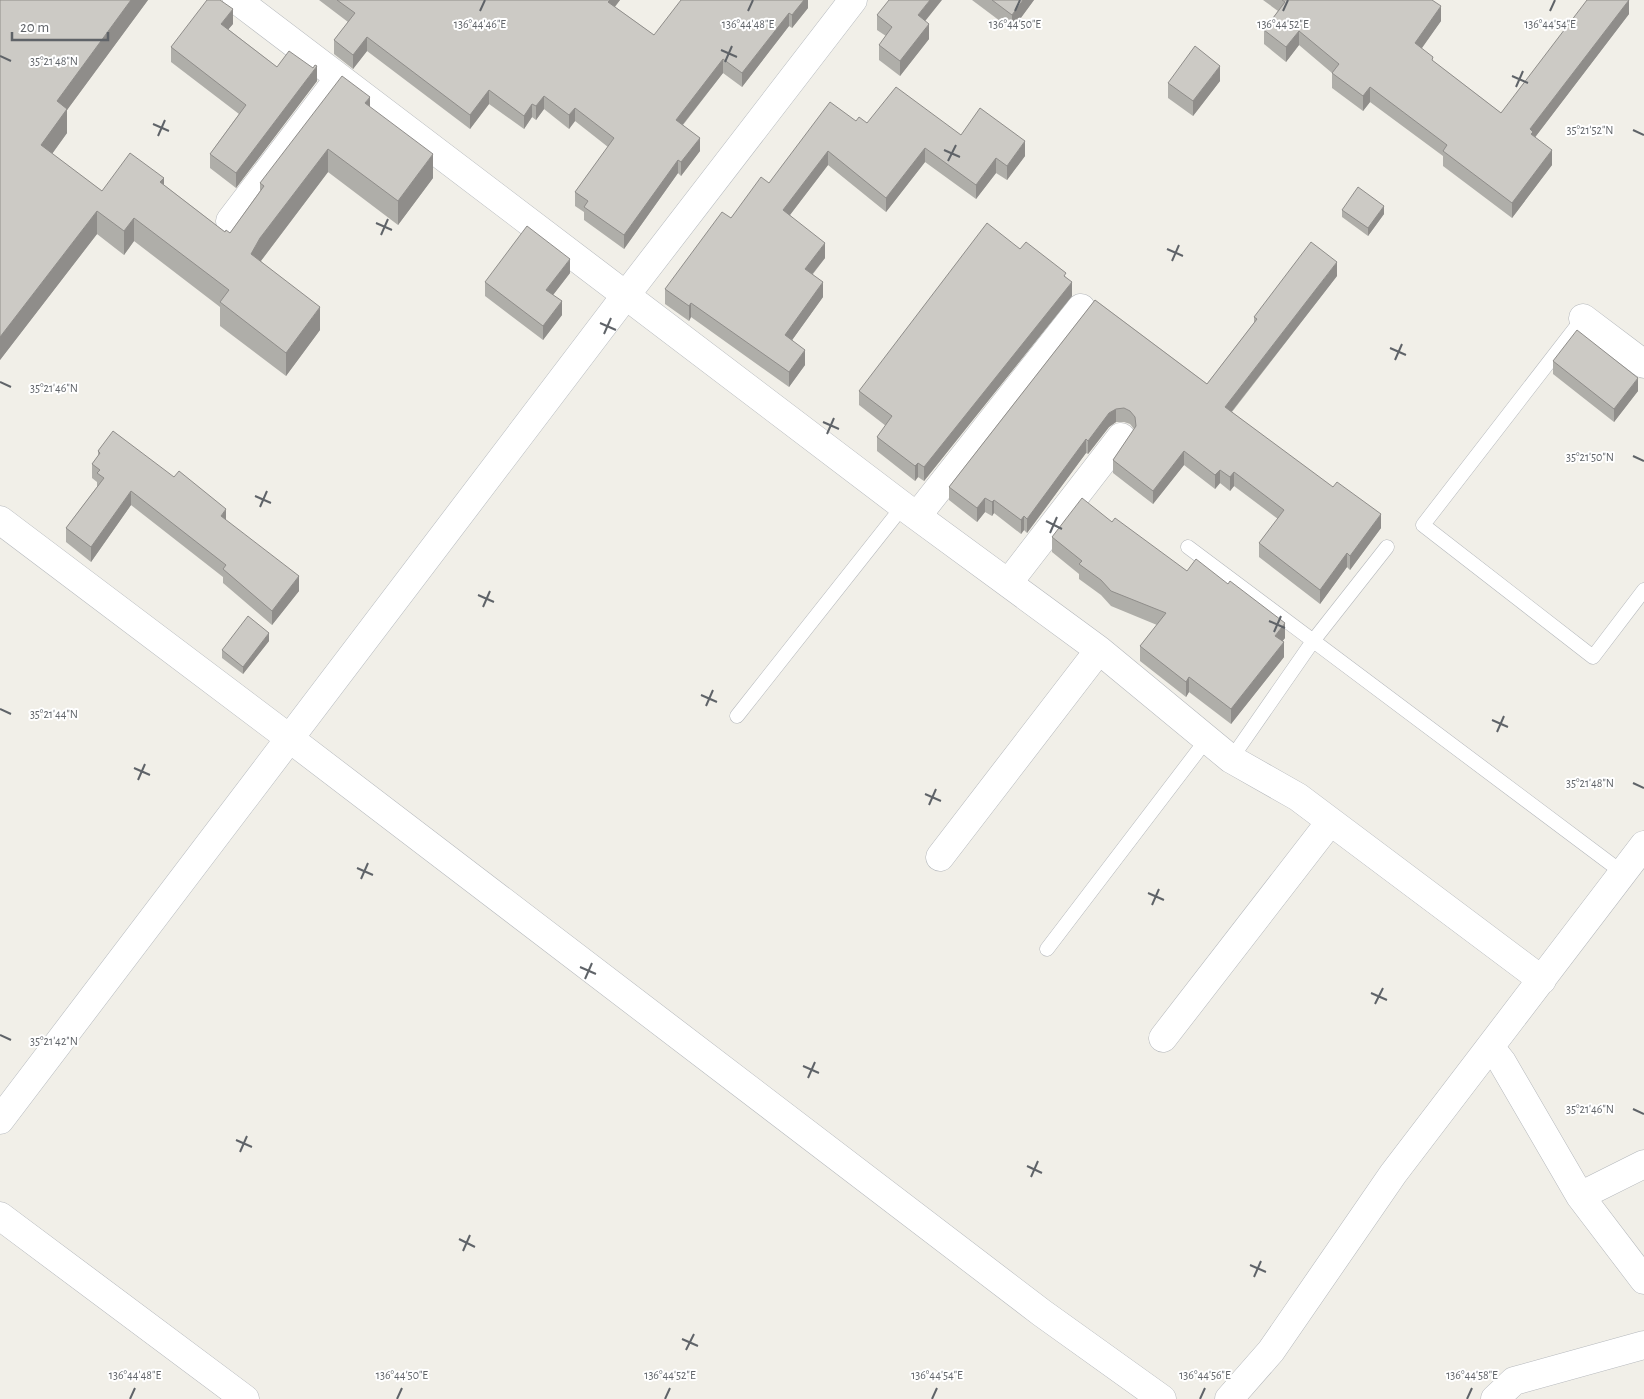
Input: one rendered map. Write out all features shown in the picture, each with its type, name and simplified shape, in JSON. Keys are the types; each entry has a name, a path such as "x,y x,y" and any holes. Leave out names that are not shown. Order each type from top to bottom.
{"street":[{"path":"237,0 910,511 1099,650 1231,759 1298,797 1542,980"},
{"path":"0,1120 626,295 853,0"},
{"path":"230,221 340,78"},
{"path":"910,511 1081,308"},
{"path":"1583,318 1644,364"},
{"path":"1009,582 1120,437"},
{"path":"0,520 289,738 1042,1313 1162,1399"},
{"path":"940,857 1099,650"},
{"path":"1163,1038 1330,822"},
{"path":"1229,1399 1271,1351 1393,1174 1644,845"},
{"path":"1490,1047 1502,1062 1580,1196 1644,1280"},
{"path":"1580,1196 1644,1164"},
{"path":"0,1216 245,1399"},
{"path":"1495,1399 1514,1381 1644,1345"}],"lane":[{"path":"1583,318 1423,525 1593,657 1644,590"},
{"path":"737,716 910,511"},
{"path":"1188,547 1623,873"},
{"path":"1231,759 1313,641 1386,547"},
{"path":"1047,949 1207,739"}],"building":[{"path":"0,0 131,0 57,101 67,109 41,145 102,191 130,153 164,178 160,182 225,232 226,230 230,233 264,186 260,183 342,76 370,97 365,103 433,154 398,201 328,149 260,238 251,254 320,307 286,353 220,302 229,290 134,218 124,231 97,211 0,337"},
{"path":"207,0 220,0 233,9 221,24 277,67 289,51 313,68 315,65 317,66 236,173 210,154 246,105 171,47"},
{"path":"337,0 610,0 608,2 654,35 681,0 804,0 792,15 789,13 742,73 723,59 676,120 700,138 681,162 678,160 624,235 584,207 588,201 575,192 614,138 575,108 569,115 544,96 536,106 532,104 524,116 489,90 470,115 367,37 353,55 334,40 355,13"},
{"path":"889,0 930,0 918,15 929,24 900,61 879,45 892,27 877,15"},
{"path":"992,0 1023,0 1012,15"},
{"path":"1282,0 1432,0 1441,6 1415,43 1433,57 1432,60 1501,113 1587,0 1629,0 1530,129 1533,132 1531,134 1552,150 1512,203 1443,151 1447,145 1370,87 1363,96 1332,73 1339,64 1299,31 1286,47 1264,30 1285,2"},
{"path":"1195,46 1220,66 1193,101 1168,83"},
{"path":"896,87 961,135 980,108 1025,141 1007,166 996,158 976,185 925,148 886,198 828,151 783,210 825,243 805,269 823,282 785,335 805,350 789,372 691,303 689,306 665,289 722,212 731,218 761,177 769,183 830,102 856,121 859,117 867,123"},
{"path":"1358,187 1384,206 1368,228 1342,210"},
{"path":"987,223 1020,249 1026,242 1066,273 1064,276 1072,282 924,467 918,463 915,466 877,437 892,416 859,391"},
{"path":"527,226 570,259 546,290 562,301 543,326 485,282"},
{"path":"1311,242 1337,262 1225,407 1333,487 1337,482 1381,514 1350,556 1347,553 1320,590 1259,543 1284,510 1234,472 1230,477 1220,470 1215,475 1184,451 1153,491 1113,460 1136,426 1135,417 1124,408 1116,409 1109,413 1088,441 1086,439 1027,519 1024,516 1021,520 994,500 992,502 985,498 977,508 949,487 1095,300 1207,384 1257,319 1254,317"},
{"path":"1577,330 1638,378 1614,409 1553,361"},
{"path":"113,431 174,477 179,471 226,509 221,516 299,576 272,611 223,569 226,565 131,491 91,547 66,528 104,478 97,473 100,470 92,464 100,453 98,451"},
{"path":"1082,498 1112,522 1115,518 1187,571 1196,559 1228,584 1230,581 1285,623 1275,636 1284,642 1231,709 1189,677 1186,682 1140,646 1166,613 1111,591 1101,580 1079,564 1082,561 1052,537"},
{"path":"248,616 269,633 243,667 222,650"}]}
